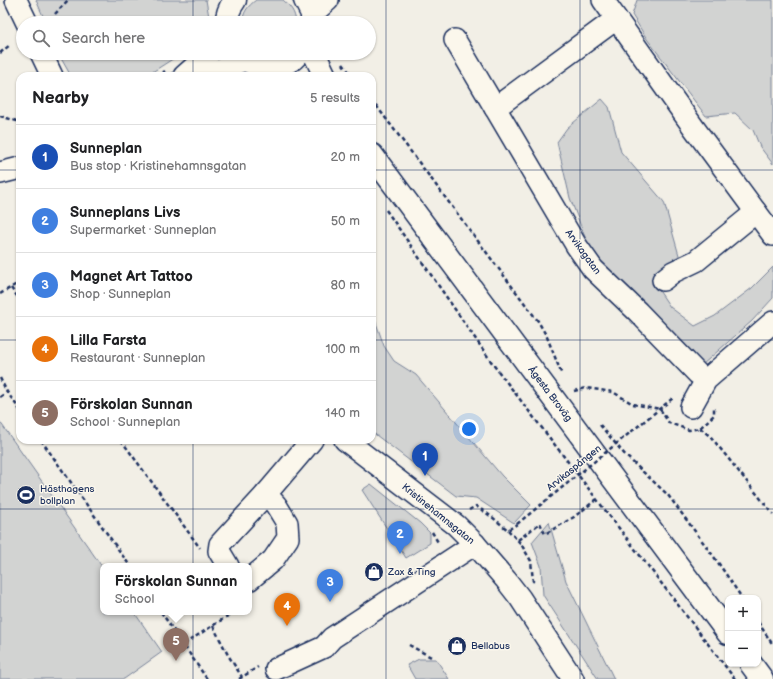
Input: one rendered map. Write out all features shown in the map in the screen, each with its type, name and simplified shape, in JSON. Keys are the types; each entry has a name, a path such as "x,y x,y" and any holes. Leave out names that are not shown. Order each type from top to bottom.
{"main road":[{"path":"248,60 261,67 287,71 292,60"},
{"path":"317,60 323,72"},
{"name":"Ågesta Broväg","path":"376,160 727,631"},
{"path":"753,667 762,679"}],"street":[{"path":"16,0 24,16"},
{"path":"310,12 328,0"},
{"path":"603,0 694,128 773,235"},
{"path":"494,108 616,19"},
{"name":"Arvikagatan","path":"455,40 576,245 593,269 638,312 698,374"},
{"path":"189,72 202,60"},
{"path":"217,72 237,60"},
{"path":"0,173 16,169"},
{"path":"663,280 673,272 696,261 756,212"},
{"path":"691,406 706,380 773,322"},
{"path":"226,563 219,551 220,544 266,494 309,444"},
{"name":"Kristinehamnsgatan","path":"350,444 456,525 475,544 520,598 573,679"},
{"path":"252,578 273,560 288,538 287,523 276,505 266,494"},
{"path":"276,669 324,646 332,638 475,544"}],"path":[{"path":"55,14 68,0"},
{"path":"0,53 10,45"},
{"path":"344,65 349,72"},
{"path":"376,105 538,321 547,337 564,378"},
{"path":"0,116 16,121"},
{"path":"385,209 495,367 735,679"},
{"path":"0,294 16,285"},
{"path":"11,288 16,295"},
{"path":"0,378 7,392 16,404"},
{"path":"570,387 578,397"},
{"path":"574,391 586,388 613,392 633,404 660,409 669,423 689,430 700,428 712,437 773,514"},
{"path":"0,397 7,392"},
{"name":"Arvikaspången","path":"508,530 660,409"},
{"path":"598,423 626,456 668,495 717,561 740,595"},
{"path":"44,444 128,563"},
{"path":"124,444 201,549"},
{"path":"518,540 540,523 545,534 574,517 597,499"},
{"path":"476,506 492,517 518,540 531,561 533,581 520,598"},
{"path":"163,615 207,679"},
{"path":"184,644 230,615"},
{"path":"213,626 228,655 242,677"},
{"path":"761,627 773,645"},
{"path":"409,645 431,657"}],"shaded area":[{"path":"36,0 206,0 209,16 43,16"},
{"path":"256,0 283,0 295,16 243,16 250,5"},
{"path":"637,0 773,0 773,164 760,147 753,130 735,113 706,116 647,39 632,15"},
{"path":"62,60 171,60 152,72 69,72"},
{"path":"602,99 609,107 621,152 664,202 680,259 658,289 670,307 695,326 715,316 752,288 773,267 773,298 752,321 702,365 595,263 570,198 557,142 567,128"},
{"path":"376,323 384,346 394,361 416,375 502,476 531,505 514,523 476,498 456,496 376,435"},
{"name":"Hästhagens bollplan","path":"0,422 100,564 100,615 136,615 162,652 124,679 0,679"},
{"path":"371,484 420,523 430,533 430,543 406,558 362,490"},
{"path":"549,522 566,581 614,679 598,679 543,595 541,566 532,542"},
{"path":"419,659 436,659 449,679 415,679 407,665"}],"place":[{"name":"Sunneplan","path":"425,476"},
{"name":"Hästhagens bollplan","path":"26,495"},
{"name":"Sunneplans Livs","path":"400,554"},
{"name":"Zax & Ting","path":"374,572"},
{"name":"Magnet Art Tattoo","path":"330,602"},
{"name":"Lilla Farsta","path":"287,626"},
{"name":"Bellabus","path":"457,646"},
{"name":"Förskolan Sunnan","path":"176,661"}]}
